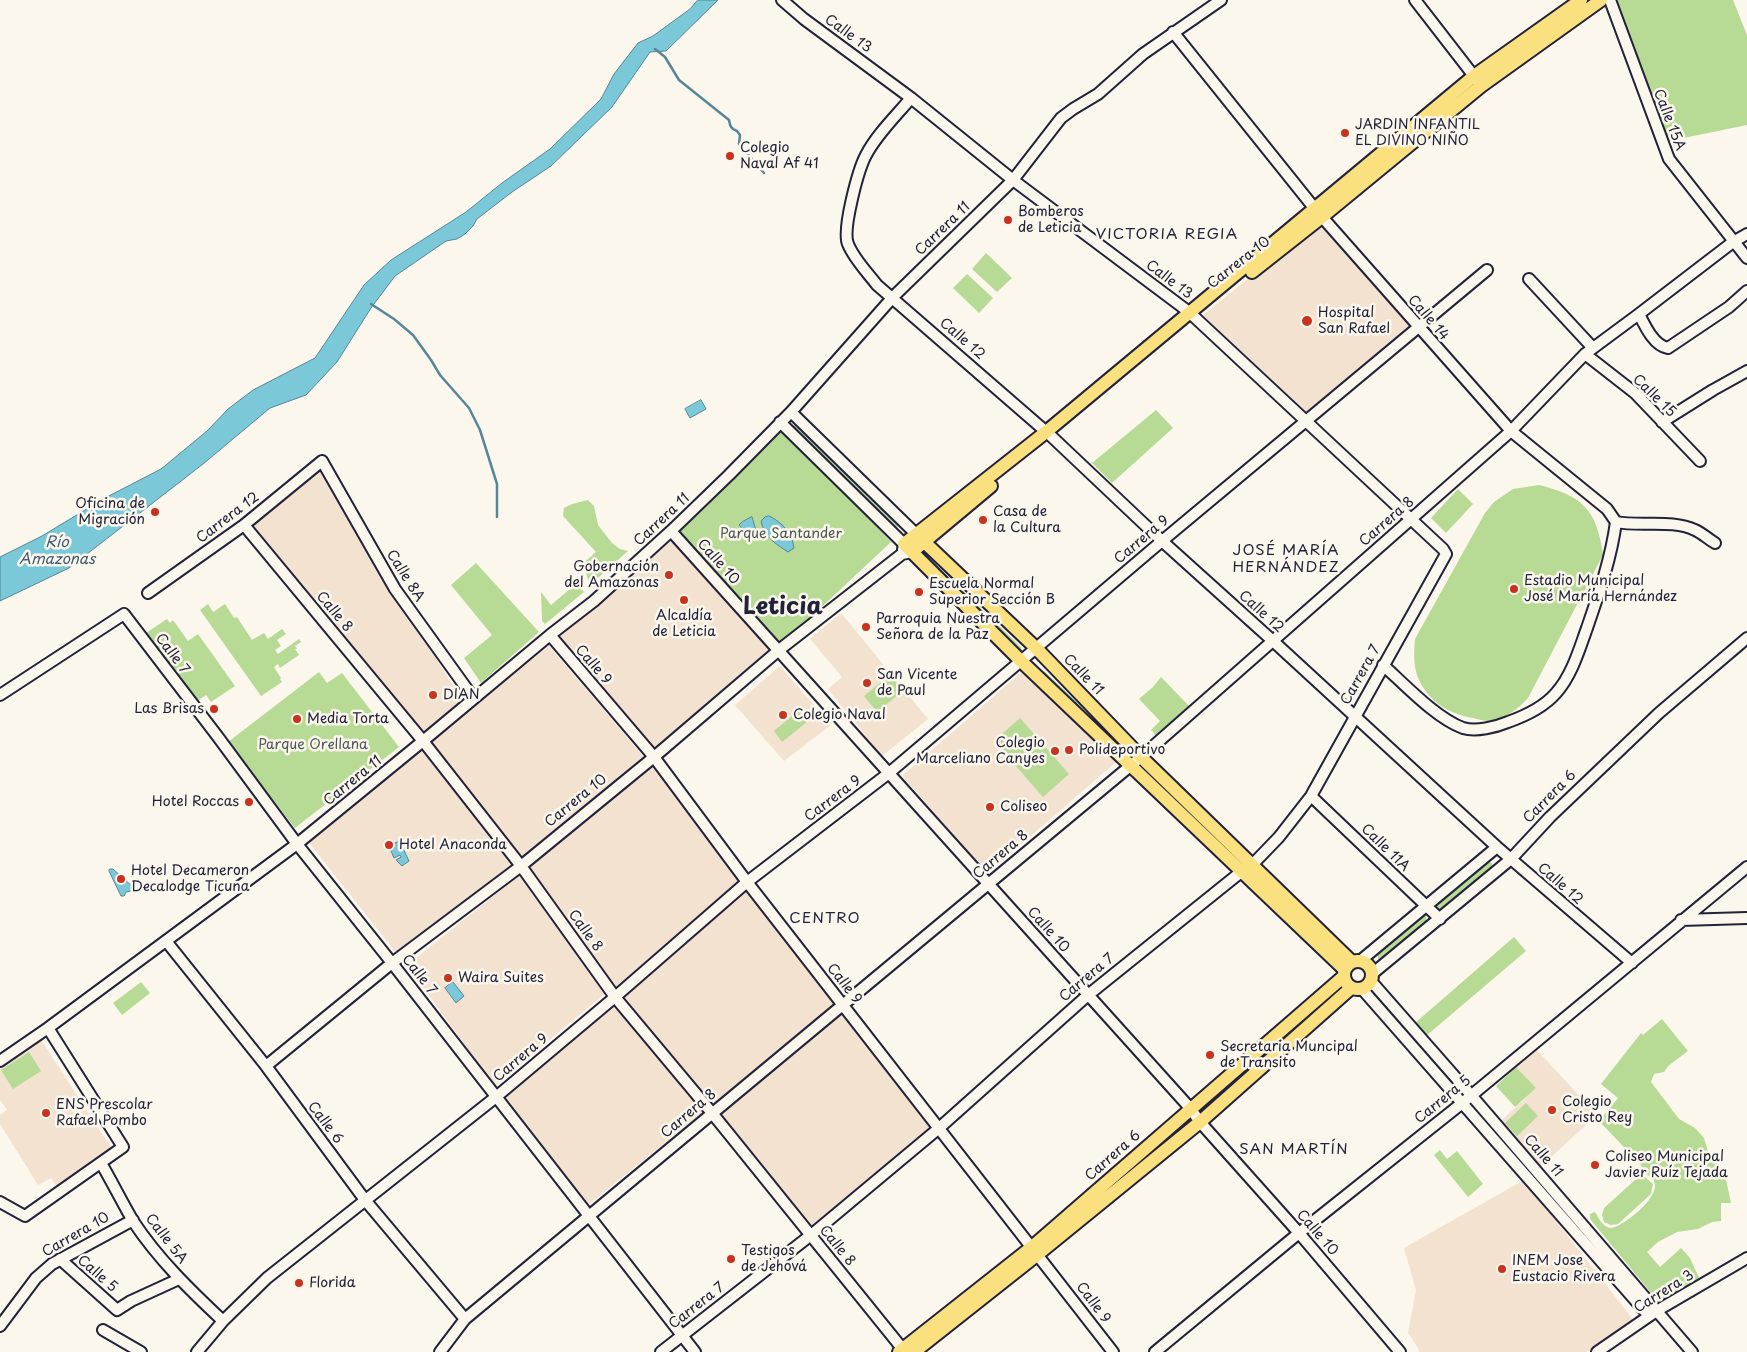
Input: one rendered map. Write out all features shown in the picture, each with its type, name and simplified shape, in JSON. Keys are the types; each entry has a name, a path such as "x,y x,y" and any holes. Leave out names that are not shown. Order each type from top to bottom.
{"main road":[{"name":"Carrera 10","path":"906,550 1477,81 1580,0"},
{"name":"Carrera 10","path":"1477,81 1601,0"},
{"name":"Calle 11","path":"920,538 1036,648 1141,757 1253,864 1350,967"},
{"path":"906,550 1241,872 1350,967"},
{"path":"1366,964 1364,983 1347,985 1350,967 1366,964"},
{"name":"Carrera 6","path":"1035,1251 1190,1108 1350,967"},
{"name":"Carrera 6","path":"905,1351 1200,1122 1364,983"}],"street":[{"name":"Carrera 11","path":"0,1061 48,1028 297,844 594,601 671,531 791,412 893,297 1013,180 1061,118 1073,108 1098,94 1143,54 1221,0"},
{"path":"1415,0 1477,81"},
{"name":"Calle 15A","path":"1610,0 1669,159 1747,258"},
{"name":"Calle 13","path":"787,1 804,19 911,98 1013,180 1192,315 1443,549 1446,554"},
{"name":"Calle 14","path":"1173,32 1319,212 1418,328 1511,431 1607,509 1616,522"},
{"name":"Calle 12","path":"911,98 876,139 865,156 849,210 846,228 848,243 855,256 877,285 1048,434 1162,541 1273,640 1510,859 1632,963"},
{"name":"Carrera 8","path":"440,1352 465,1318 1141,757 1511,431 1589,351 1733,242 1747,234"},
{"name":"Carrera 9","path":"198,1352 224,1320 267,1278 496,1097 747,882 889,774 1162,541 1487,270"},
{"name":"Calle 15","path":"1529,279 1589,351 1635,393 1700,461"},
{"path":"1639,314 1657,342 1662,347 1668,348 1729,307 1747,291"},
{"path":"1662,422 1747,371"},
{"name":"Calle 11","path":"791,412 920,538"},
{"path":"780,422 906,550"},
{"name":"Carrera 12","path":"148,594 244,524 322,461"},
{"name":"Calle 8A","path":"322,461 395,588 472,696 472,700"},
{"path":"1383,664 1446,721 1466,729 1478,729 1502,724 1529,714 1555,695 1570,672 1606,571 1616,522 1637,525 1670,524 1694,530 1715,543"},
{"name":"Calle 8","path":"244,524 423,742 521,866 615,997 712,1113 905,1351"},
{"name":"Calle 10","path":"671,531 1190,1108 1200,1122 1299,1233 1400,1352"},
{"name":"Carrera 10","path":"266,1066 392,963 521,866 654,757 779,650 906,550"},
{"name":"Carrera 7","path":"661,1352 811,1235 938,1129 1088,995 1253,864 1279,837 1311,796 1446,554"},
{"name":"Calle 7","path":"0,695 124,614 297,844 695,1352"},
{"name":"Calle 9","path":"550,636 654,757 747,882 1113,1352"},
{"name":"Carrera 6","path":"1364,983 1510,859 1659,713 1747,638"},
{"name":"Calle 11A","path":"1311,796 1440,919"},
{"name":"Carrera 6","path":"1350,967 1497,847"},
{"name":"Carrera 5","path":"1155,1352 1299,1233 1462,1104 1747,867"},
{"path":"1681,920 1747,918"},
{"name":"Calle 6","path":"166,941 266,1066 365,1200 465,1318"},
{"name":"Calle 11","path":"1364,983 1471,1095 1653,1313"},
{"name":"Calle 11","path":"1364,983 1462,1104 1532,1184 1692,1352"},
{"path":"0,1202 25,1216 123,1147 48,1028"},
{"name":"Calle 5A","path":"102,1163 133,1220 155,1250 179,1279 224,1320"},
{"path":"1532,1184 1540,1176"},
{"name":"Carrera 10","path":"0,1326 36,1278 60,1259 133,1220"},
{"name":"Carrera 3","path":"1597,1352 1653,1313 1747,1258"},
{"name":"Calle 5","path":"60,1259 117,1310 131,1301 179,1279"},
{"path":"102,1330 141,1352"}],"shaded area":[{"name":"Hospital San Rafael","path":"1320,221 1409,326 1306,413 1203,315"},
{"path":"319,467 463,702 423,737 246,523"},
{"path":"673,540 770,650 653,751 556,638"},
{"name":"San Vicente de Paul","path":"841,613 928,719 882,756 828,689 842,677 810,639"},
{"path":"549,646 643,756 522,859 427,742"},
{"name":"Colegio Naval","path":"780,666 831,725 784,761 735,705"},
{"path":"1023,671 1117,761 988,873 902,776"},
{"path":"422,746 514,865 397,954 307,840"},
{"path":"652,766 738,881 616,988 526,867"},
{"path":"520,875 604,994 495,1086 407,965"},
{"path":"747,888 836,1004 715,1108 622,996"},
{"path":"614,1002 703,1112 588,1205 501,1097"},
{"path":"843,1010 933,1128 811,1229 719,1116"},
{"name":"ENS Prescolar Rafael Pombo","path":"41,1040 112,1149 57,1187 51,1178 38,1185 0,1124 0,1115 7,1110 0,1100 0,1069"},
{"name":"Colegio Cristo Rey","path":"1536,1049 1597,1115 1540,1167 1500,1122 1536,1088 1516,1067"},
{"name":"INEM Jose Eustacio Rivera","path":"1524,1180 1635,1322 1587,1352 1419,1352 1408,1333 1416,1290 1404,1248"}],"green space":[{"path":"1613,0 1733,0 1747,35 1747,125 1669,141"},
{"path":"986,253 1012,278 997,292 972,269"},
{"path":"967,274 993,298 979,313 953,288"},
{"path":"1156,410 1173,428 1112,483 1092,463"},
{"path":"795,425 898,526 897,530 895,531 793,428"},
{"name":"Parque Santander","path":"781,426 891,542 781,645 677,531"},
{"name":"Estadio Municipal José María Hernández","path":"1539,485 1566,494 1585,507 1597,526 1603,555 1528,698 1510,713 1494,720 1485,721 1456,714 1435,701 1419,680 1414,655 1415,639 1485,513 1494,502 1513,489"},
{"path":"1458,489 1473,504 1446,533 1431,518"},
{"path":"588,500 594,506 598,525 612,543 620,549 628,551 590,585 586,573 580,566 596,552 563,516 564,508"},
{"path":"924,555 1021,647 1022,650 1018,651"},
{"path":"476,563 539,632 481,683 464,658 492,635 451,585"},
{"path":"577,583 584,592 545,624 542,621 541,592 551,605"},
{"path":"208,604 213,612 225,604 234,618 237,617 252,640 264,633 268,639 282,629 286,634 277,640 281,646 275,650 278,654 299,639 301,642 295,646 297,649 295,649 299,655 280,668 278,664 274,667 282,682 261,696 200,610"},
{"path":"167,619 170,623 173,620 188,641 198,634 235,686 211,702 206,695 197,701 146,633"},
{"path":"1044,671 1125,747 1124,752 1041,673"},
{"name":"Parque Orellana","path":"319,672 327,683 342,673 399,747 295,828 228,742"},
{"path":"890,675 903,691 877,712 864,696"},
{"path":"1161,677 1189,706 1156,735 1151,730 1160,721 1139,699"},
{"path":"798,711 807,722 782,742 774,731"},
{"path":"1020,718 1069,774 1043,797 994,741"},
{"path":"1487,862 1492,863 1493,868 1441,911 1436,910 1435,905"},
{"path":"1422,915 1426,916 1427,923 1382,961 1378,959 1377,952"},
{"path":"1514,937 1526,951 1426,1036 1415,1023"},
{"path":"141,982 150,993 122,1015 113,1003"},
{"path":"1662,1019 1688,1051 1668,1066 1664,1072 1654,1074 1651,1082 1679,1119 1695,1128 1704,1138 1711,1161 1717,1161 1721,1176 1725,1175 1731,1203 1721,1203 1721,1221 1712,1222 1698,1229 1677,1232 1658,1242 1647,1252 1660,1267 1681,1248 1690,1258 1700,1280 1661,1302 1657,1300 1590,1219 1590,1214 1595,1212 1605,1226 1611,1228 1626,1221 1636,1213 1653,1194 1655,1185 1651,1177 1638,1172 1642,1166 1599,1121 1618,1098 1601,1084 1641,1033 1643,1035"},
{"path":"29,1052 41,1071 13,1089 1,1070"},
{"path":"1516,1067 1536,1088 1515,1107 1496,1086"},
{"path":"1526,1103 1538,1116 1517,1136 1505,1123"},
{"path":"1440,1150 1447,1159 1457,1151 1483,1184 1468,1197 1434,1155"},
{"path":"1645,1177 1653,1184 1651,1194 1618,1224 1611,1225 1604,1222 1602,1215 1604,1208 1635,1180"}],"water":[{"name":"Río Amazonas","path":"698,0 718,0 666,51 650,52 612,107 551,166 512,192 477,219 465,234 457,239 446,241 395,276 371,308 337,362 306,395 270,408 203,464 69,568 0,601 0,557 42,536 103,499 161,469 207,431 228,409 253,390 315,358 364,285 391,260 466,212 502,183 550,149 601,99 614,74 638,43 653,36 690,9"},
{"path":"701,400 706,409 690,418 685,409"},
{"path":"769,516 778,521 789,533 794,548 788,552 771,540 765,531 761,521"},
{"path":"752,517 758,537 750,536 739,525"},
{"path":"398,842 401,844 409,861 402,866 396,860 401,857 400,855 394,858 389,846"},
{"path":"113,869 133,887 124,896 121,896 109,871"},
{"path":"453,982 464,996 456,1003 445,988"}],"waterway":[{"path":"655,49 665,57 679,80 729,120 731,127 740,135 739,144 764,173"},
{"path":"371,304 394,319 413,335 440,375 469,408 480,430 497,484 497,517"}],"place":[{"name":"JARDIN INFANTIL EL DIVINO NIÑO","path":"1345,133"},
{"name":"Colegio Naval Af 41","path":"730,156"},
{"name":"Bomberos de Leticia","path":"1008,220"},
{"name":"Hospital San Rafael","path":"1307,321"},
{"name":"Oficina de Migración","path":"155,512"},
{"name":"Casa de la Cultura","path":"983,520"},
{"name":"Gobernación del Amazonas","path":"669,575"},
{"name":"Estadio Municipal José María Hernández","path":"1514,589"},
{"name":"Escuela Normal Superior Sección B","path":"919,592"},
{"name":"Alcaldía de Leticia","path":"684,600"},
{"name":"Parroquia Nuestra Señora de la Paz","path":"866,627"},
{"name":"San Vicente de Paul","path":"867,683"},
{"name":"DIAN","path":"433,695"},
{"name":"Las Brisas","path":"214,709"},
{"name":"Colegio Naval","path":"783,715"},
{"name":"Media Torta","path":"297,719"},
{"name":"Polideportivo","path":"1069,750"},
{"name":"Colegio Marceliano Canyes","path":"1055,751"},
{"name":"Hotel Roccas","path":"249,802"},
{"name":"Coliseo","path":"990,807"},
{"name":"Hotel Anaconda","path":"389,845"},
{"name":"Hotel Decameron Decalodge Ticuna","path":"121,879"},
{"name":"Waira Suites","path":"448,978"},
{"name":"Secretaria Muncipal de Transito","path":"1210,1055"},
{"name":"Colegio Cristo Rey","path":"1552,1110"},
{"name":"ENS Prescolar Rafael Pombo","path":"46,1113"},
{"name":"Coliseo Municipal Javier Ruíz Tejada","path":"1595,1165"},
{"name":"Testigos de Jehová","path":"731,1259"},
{"name":"INEM Jose Eustacio Rivera","path":"1502,1269"},
{"name":"Florida","path":"299,1283"}],"district":[{"name":"VICTORIA REGIA","path":"1167,235"},
{"name":"JOSÉ MARÍA HERNÁNDEZ","path":"1286,560"},
{"name":"Leticia","path":"783,607"},
{"name":"CENTRO","path":"825,919"},
{"name":"SAN MARTÍN","path":"1294,1150"}]}
